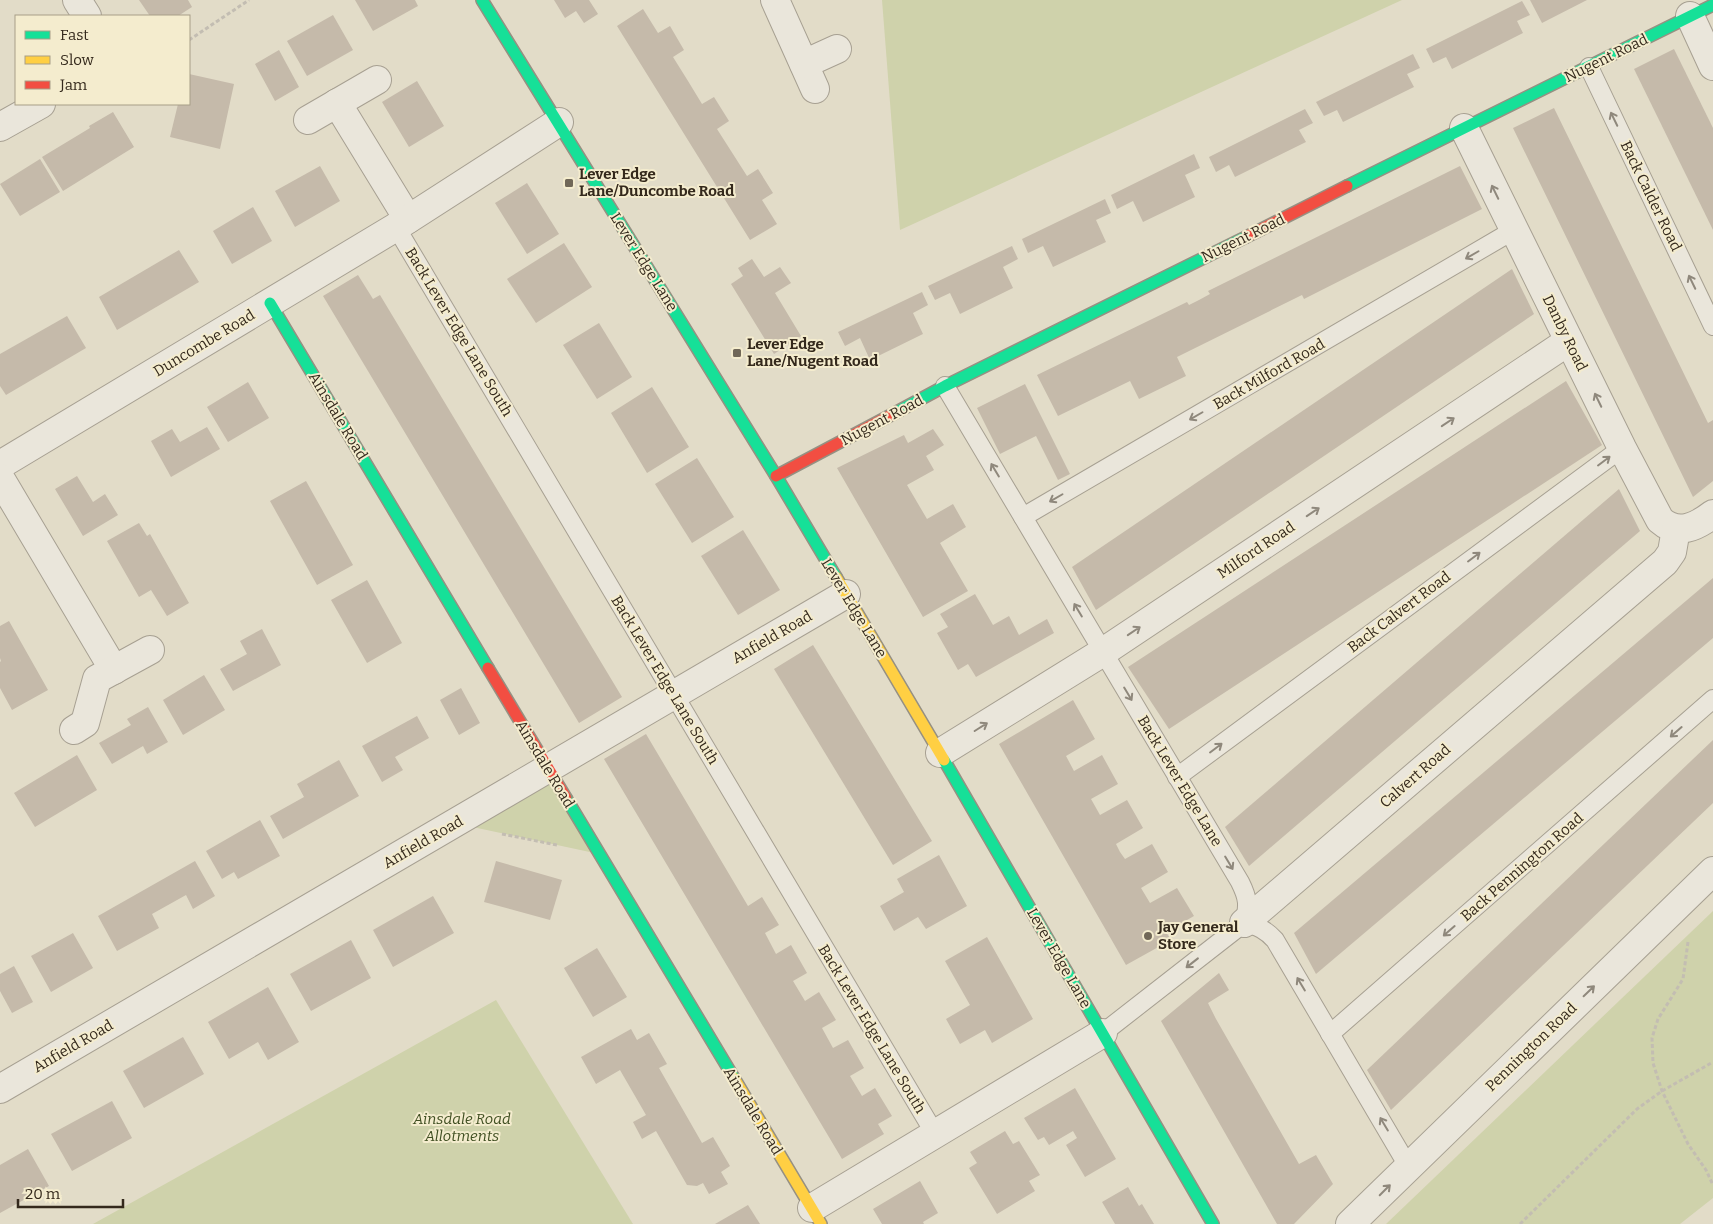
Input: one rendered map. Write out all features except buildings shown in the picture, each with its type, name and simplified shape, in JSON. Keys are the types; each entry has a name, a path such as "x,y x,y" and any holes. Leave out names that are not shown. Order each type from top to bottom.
{"street":[{"path":"77,0 86,15"},
{"name":"Lever Edge Lane","path":"482,0 776,476 940,753 1213,1224"},
{"path":"775,0 815,89"},
{"path":"1706,7 1713,66"},
{"name":"Nugent Road","path":"776,476 945,386 1589,67 1706,7"},
{"path":"804,64 837,50"},
{"path":"308,120 377,80"},
{"path":"337,103 402,223"},
{"path":"0,127 39,105"},
{"name":"Duncombe Road","path":"0,465 402,223 558,122"},
{"name":"Danby Road","path":"1464,128 1622,448 1660,520 1668,527 1676,529"},
{"name":"Ainsdale Road","path":"270,303 816,1216"},
{"name":"Milford Road","path":"940,753 1103,652 1570,341"},
{"path":"0,478 114,670"},
{"path":"1676,529 1688,528 1713,514"},
{"name":"Calvert Road","path":"1244,923 1665,562 1672,552 1676,529"},
{"name":"Anfield Road","path":"0,1089 846,594"},
{"path":"74,730 85,723 97,679 150,650"},
{"name":"Pennington Road","path":"1350,1224 1713,871"},
{"path":"816,1216 935,1134 1103,1033"}],"lane":[{"name":"Back Calder Road","path":"1589,67 1713,326"},
{"name":"Back Lever Edge Lane South","path":"402,223 674,694 935,1134"},
{"name":"Back Milford Road","path":"1023,518 1514,230"},
{"name":"Back Lever Edge Lane","path":"945,386 1240,882 1246,895 1248,908 1244,923"},
{"name":"Back Calvert Road","path":"1177,777 1622,448"},
{"name":"Back Pennington Road","path":"1330,1034 1713,700"},
{"name":"Calvert Road","path":"1103,1033 1244,923"},
{"path":"1244,923 1258,926 1268,932 1275,940 1408,1166"}],"path":[{"path":"190,39 248,0"},
{"path":"454,824 599,854"},
{"path":"1692,891 1686,967 1683,979 1658,1019 1652,1038 1653,1063 1662,1091 1688,1144 1706,1170 1713,1185"},
{"path":"1520,1224 1637,1109 1662,1091 1713,1062"}],"green space":[{"path":"882,0 1402,0 900,230"},
{"path":"548,768 599,854 454,823"},
{"path":"1713,911 1713,1198 1680,1224 1386,1224"},
{"name":"Ainsdale Road Allotments","path":"496,1000 633,1224 93,1224"}],"traffic: fast":[{"path":"482,0 776,476 836,577"},
{"path":"1347,186 1713,5"},
{"path":"893,414 945,386 1246,237"},
{"path":"270,303 488,668"},
{"path":"944,760 1213,1224"},
{"path":"566,798 734,1078"}],"traffic: slow":[{"path":"836,577 944,760"},
{"path":"734,1078 821,1224"}],"traffic: jam":[{"path":"1246,237 1347,186"},
{"path":"776,476 893,414"},
{"path":"488,668 566,798"}],"place":[{"name":"Lever Edge Lane/Duncombe Road","path":"569,183"},
{"name":"Lever Edge Lane/Nugent Road","path":"737,353"},
{"name":"Jay General Store","path":"1148,936"}]}
